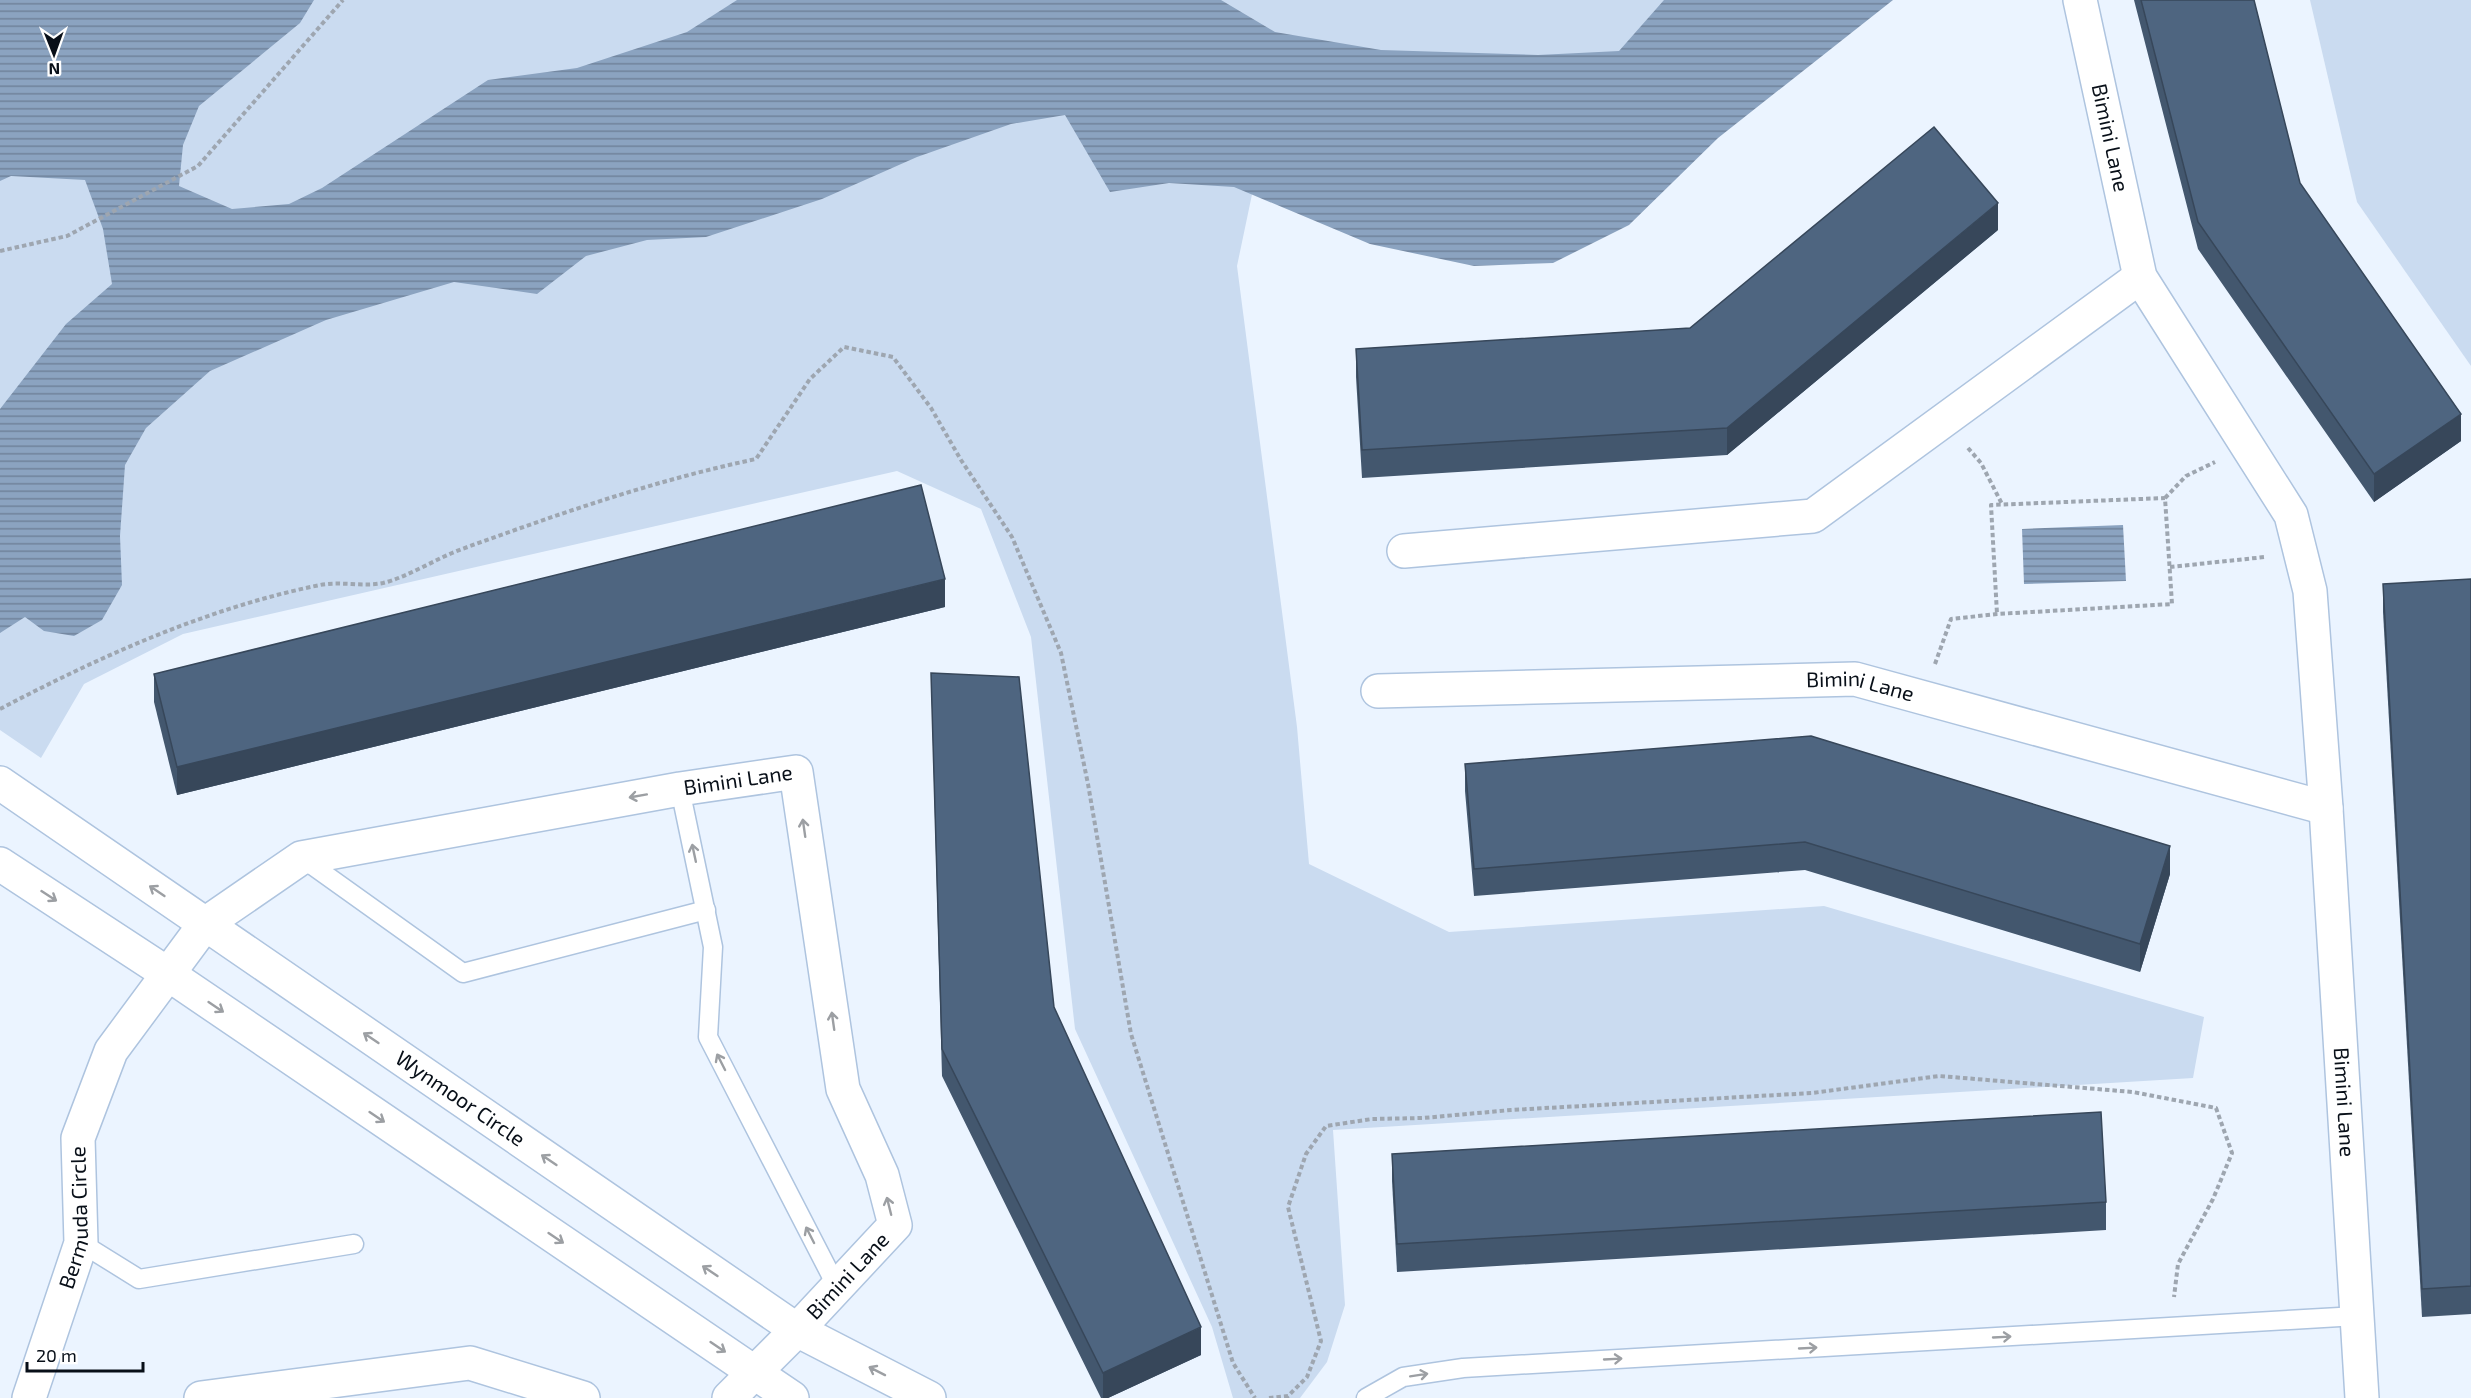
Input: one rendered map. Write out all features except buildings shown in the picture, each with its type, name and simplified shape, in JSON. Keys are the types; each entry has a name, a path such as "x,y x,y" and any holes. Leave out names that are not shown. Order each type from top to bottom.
{"street":[{"name":"Bimini Lane","path":"2080,0 2139,277 2291,515 2310,591 2326,808 2362,1398"},
{"path":"1404,551 1813,516 2139,277"},
{"name":"Bimini Lane","path":"1378,691 1855,679 2326,808"},
{"name":"Bimini Lane","path":"205,924 301,858 680,789 796,772 843,1089 882,1175 895,1226 797,1330"},
{"name":"Wynmoor Circle","path":"0,783 797,1330 929,1398"},
{"path":"0,864 168,974 792,1398"},
{"name":"Bermuda Circle","path":"29,1398 81,1243 78,1138 111,1051 205,924"},
{"path":"729,1398 797,1330"},
{"path":"201,1398 470,1363 583,1398"}],"lane":[{"path":"680,789 712,947 708,1037 837,1287"},
{"path":"301,858 464,973 706,910"},
{"path":"81,1243 139,1279 354,1244"},
{"path":"1366,1398 1403,1377 1463,1368 2357,1316"}],"path":[{"path":"0,251 67,236 198,166 343,0"},
{"path":"0,709 80,668 206,616 322,584 383,583 461,550 597,503 692,473 756,459 810,380 844,347 893,357 931,408 961,460 1012,537 1061,653 1088,784 1131,1034 1233,1363 1255,1398"},
{"path":"1945,419 1981,463 2002,504"},
{"path":"1997,614 1991,505 2165,498 2186,476 2247,447"},
{"path":"1922,697 1951,619 1997,614 2172,604 2165,498"},
{"path":"2170,567 2300,553"},
{"path":"1269,1398 1288,1396 1306,1377 1321,1341 1288,1207 1306,1154 1326,1126 1372,1119 1423,1118 1511,1110 1812,1093 1939,1076 2133,1092 2216,1108 2232,1153 2213,1199 2178,1264 2171,1327"}],"shaded area":[{"path":"0,0 1772,0 1658,141 1259,161 1237,266 1297,727 1309,864 1449,932 1824,906 2204,1017 2193,1078 1333,1130 1345,1305 1327,1362 1300,1398 1233,1398 1212,1327 1075,1029 1031,637 981,509 897,471 183,634 84,684 41,758 0,730"},
{"path":"0,0 314,0 300,23 199,106 183,145 179,186 232,209 289,204 322,188 488,80 577,68 687,32 737,0 1221,0 1275,32 1381,50 1538,55 1619,51 1664,0 1893,0 1718,138 1629,225 1553,263 1474,266 1370,244 1234,187 1169,183 1110,192 1065,115 1011,124 917,157 822,199 706,237 647,240 586,256 537,294 454,282 326,320 210,371 146,428 125,465 120,536 122,585 102,620 74,636 44,631 25,617 0,633 0,409 66,324 112,284 103,229 85,180 11,176 0,181"},
{"path":"2310,0 2471,0 2471,366 2357,202"},
{"path":"2123,525 2126,581 2024,584 2022,529"}]}
